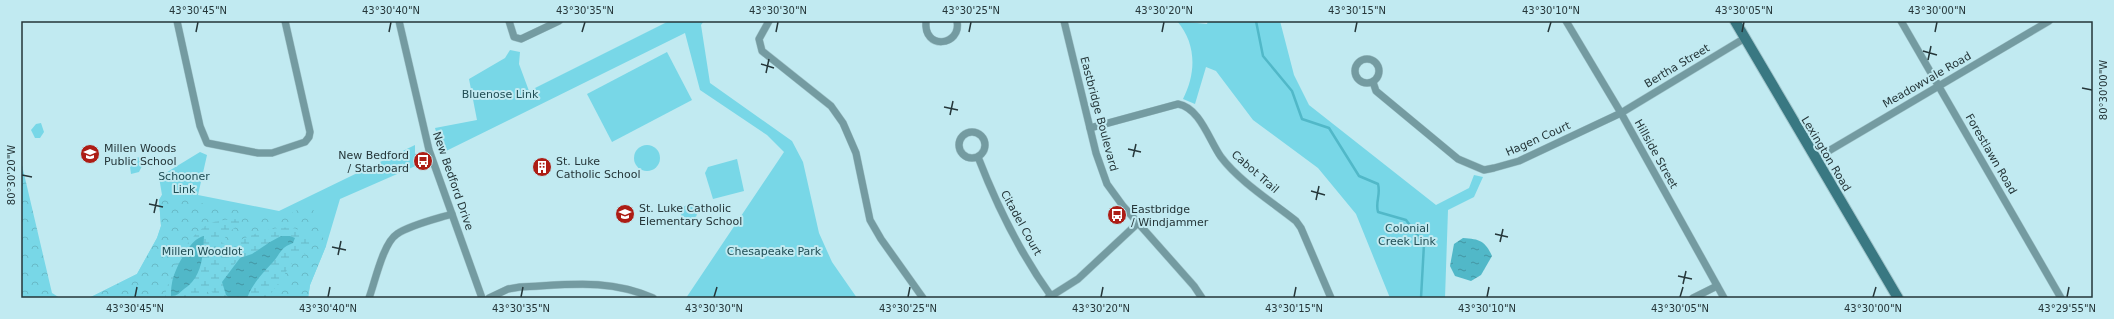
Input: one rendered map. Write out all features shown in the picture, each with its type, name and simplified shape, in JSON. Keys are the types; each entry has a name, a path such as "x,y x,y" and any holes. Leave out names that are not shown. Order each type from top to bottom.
{"street":[{"path":"177,21 200,126 207,142 258,153 272,153 305,142 309,137 310,132 285,21"},
{"name":"New Bedford Drive","path":"400,21 429,150 482,298"},
{"path":"509,21 514,37 520,39 559,21"},
{"path":"770,21 759,39 762,51 831,106 843,123 856,153 870,220 881,239 923,298"},
{"path":"926,21 925,28 930,38 938,42 944,42 955,35 957,30 957,21"},
{"name":"Eastbridge Boulevard","path":"1064,21 1090,128 1106,184 1202,298"},
{"name":"Hillside Street","path":"1566,21 1620,113 1724,298"},
{"name":"Lexington Road","path":"1735,21 1898,298"},
{"name":"Forestlawn Road","path":"1901,21 2061,298"},
{"name":"Meadowvale Road","path":"1815,159 2049,21"},
{"name":"Bertha Street","path":"1620,113 1745,38"},
{"name":"Hagen Court","path":"1374,82 1376,91 1458,160 1484,170 1519,161 1620,113"},
{"name":"Cabot Trail","path":"1090,128 1178,104 1188,107 1195,115 1227,165 1296,221 1301,228 1331,298"},
{"name":"Citadel Court","path":"978,157 990,190 1009,228 1049,297"},
{"path":"369,298 387,247 393,238 404,230 452,214"},
{"path":"1049,297 1078,279 1138,223"},
{"path":"489,298 508,289 520,287 598,284 616,285 653,298"},
{"path":"1693,298 1717,286"}],"green space":[{"path":"669,21 704,21 701,25 710,83 792,141 803,162 819,233 832,262 857,298 686,298 784,152 767,135 700,90 685,33 442,153 435,128 477,120 469,79 505,58 510,50 520,52 519,64 529,91"},
{"name":"Colonial Creek Link","path":"1177,21 1207,24 1208,21 1280,21 1294,75 1309,105 1436,205 1469,188 1474,175 1483,177 1474,197 1448,210 1445,298 1390,298 1356,214 1318,168 1253,120 1216,71 1206,67 1195,104 1183,99 1190,80 1192,59 1188,39 1184,30"},
{"path":"667,52 692,100 612,142 587,94"},
{"path":"41,123 44,132 40,138 35,138 31,130 36,124"},
{"name":"Millen Woodlot","path":"415,145 415,153 420,164 340,199 326,246 310,285 308,298 83,298 91,297 137,274 157,238 161,226 159,200 162,195 159,177 200,152 207,155 198,195 279,211"},
{"path":"647,145 656,149 660,158 656,167 647,171 638,167 634,158 638,149"},
{"path":"142,157 143,164 139,172 131,174 129,159"},
{"path":"737,159 744,191 713,199 705,173 708,167"},
{"path":"21,161 52,293 60,298 21,298"},
{"path":"162,195 280,219 311,203 326,246 310,285 308,298 268,298 294,260 307,252 268,230 240,240 231,246 221,243 227,234 241,222 225,220 209,225 195,236 184,248 176,264 166,291 165,298 83,298 91,297 137,274 157,238 161,226 159,200"},
{"path":"686,205 692,205 697,210 695,219 692,221 686,221 681,216 681,210"},
{"path":"236,219 242,221 227,234 222,243 231,246 257,233 278,228 288,228 297,229 308,236 309,246 307,252 294,260 268,298 247,298 258,277 283,247 281,237 270,242 252,254 240,258 230,269 226,295 230,298 216,298 210,289 201,298 165,298 170,277 175,266 188,243 196,234 214,222","holes":["203,243 201,257 191,285 177,296"]},
{"path":"210,289 216,298 201,298"}],"water":[{"path":"204,236 202,259 195,279 178,294 171,296 173,277 179,263 193,242"},
{"path":"281,236 290,236 295,238 293,243 283,249 258,279 247,298 230,298 226,295 222,282 240,258 252,254"},
{"path":"1463,238 1478,240 1487,247 1492,256 1481,275 1471,281 1455,276 1450,266 1454,244"}],"waterway":[{"path":"1256,21 1263,56 1292,91 1302,119 1329,128 1359,176 1378,184 1378,212 1406,220 1424,244 1421,298"}],"place":[{"name":"Millen Woods Public School","path":"90,154"},
{"name":"New Bedford / Starboard","path":"423,161"},
{"name":"St. Luke Catholic School","path":"542,167"},
{"name":"St. Luke Catholic Elementary School","path":"625,214"},
{"name":"Eastbridge / Windjammer","path":"1117,215"}],"park label":[{"name":"Bluenose Link","path":"500,94"},
{"name":"Schooner Link","path":"184,182"},
{"name":"Chesapeake Park","path":"774,251"}]}
